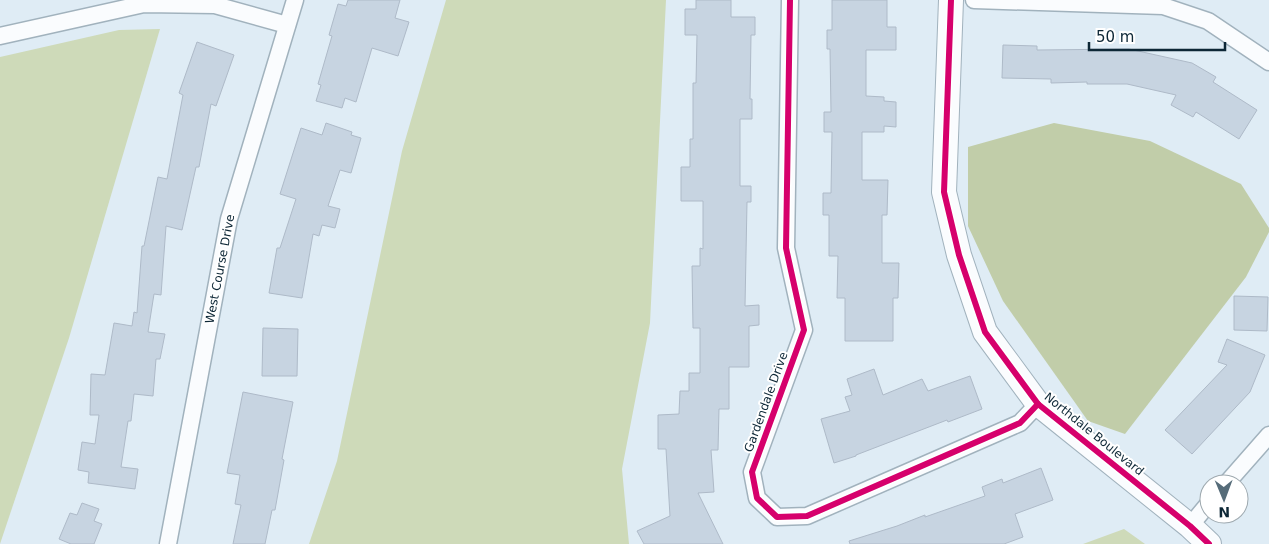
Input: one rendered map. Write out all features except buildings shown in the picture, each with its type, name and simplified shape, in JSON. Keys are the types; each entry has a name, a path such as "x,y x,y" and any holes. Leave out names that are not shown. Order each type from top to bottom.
{"street":[{"name":"West Course Drive","path":"168,544 229,219 296,0"},
{"name":"Gardendale Drive","path":"790,0 786,248 804,330 752,472 757,498 777,517 807,516 1020,423 1038,404"},
{"name":"Northdale Boulevard","path":"951,0 944,192 959,255 985,332 1038,404 1190,526 1209,544"},
{"path":"974,0 1163,6 1208,21 1269,62"},
{"path":"0,36 144,4 215,5 287,25"},
{"path":"1235,474 1269,435"},
{"path":"1190,526 1199,516"}],"green space":[{"path":"446,0 666,0 650,323 622,469 629,544 309,544 337,461 402,151"},
{"path":"160,29 69,338 0,544 0,57 119,30"},
{"path":"1054,123 1150,141 1241,184 1269,228 1269,232 1246,277 1125,434 1088,421 1003,301 968,226 968,147"},
{"path":"1124,529 1145,544 1083,544"}],"cycle path":[{"path":"790,0 786,248 804,330 752,472 757,498 777,517 807,516 1020,423 1038,404"},
{"path":"951,0 944,192 959,255 985,332 1038,404 1190,526 1209,544"}]}
